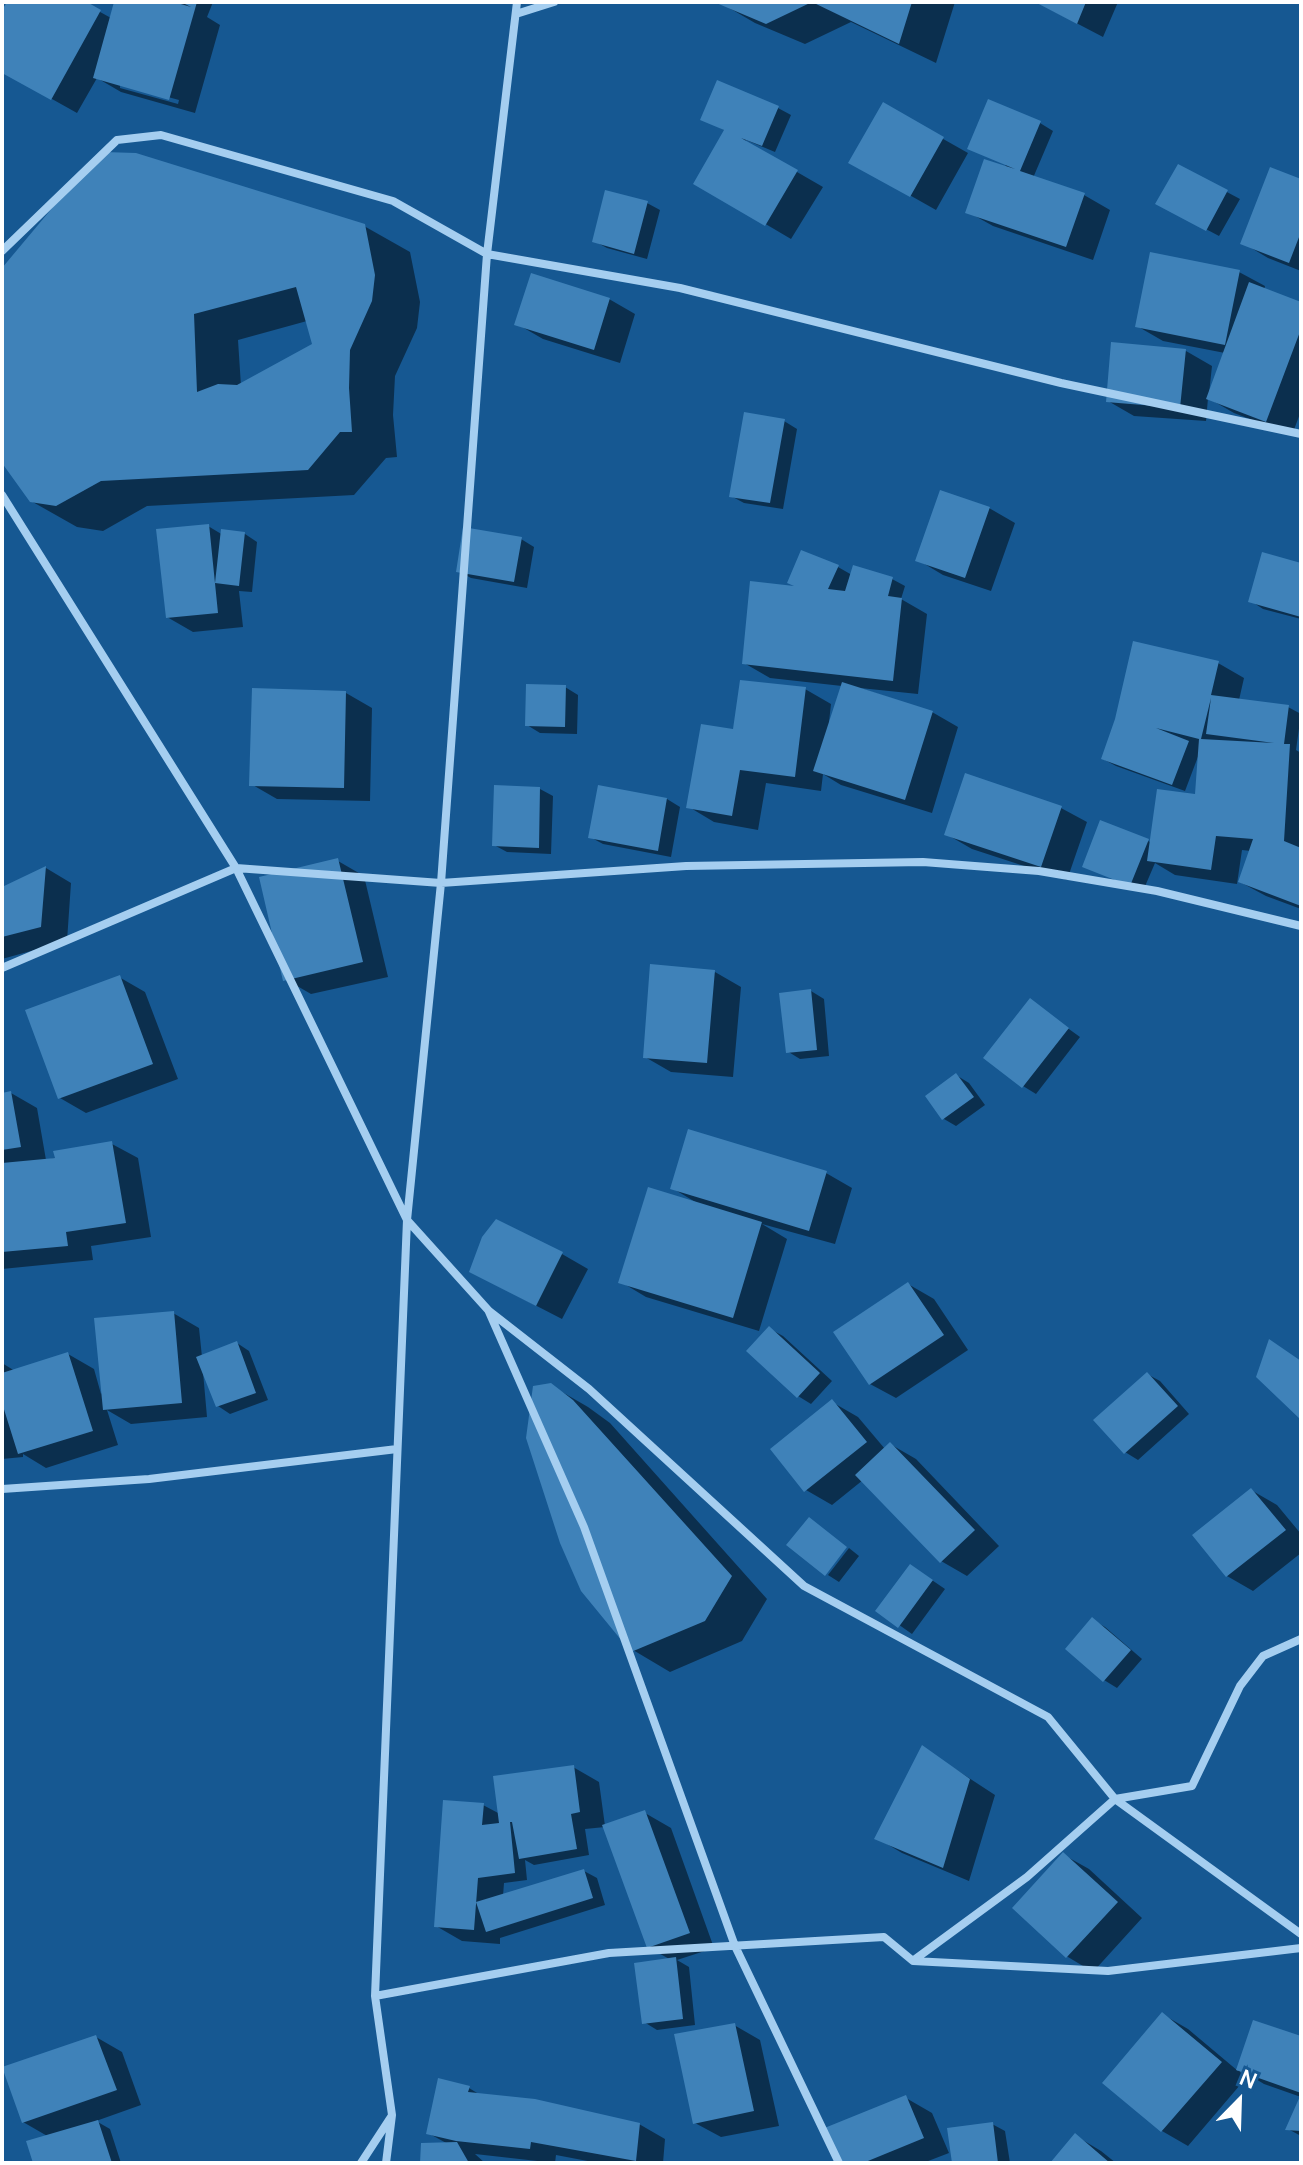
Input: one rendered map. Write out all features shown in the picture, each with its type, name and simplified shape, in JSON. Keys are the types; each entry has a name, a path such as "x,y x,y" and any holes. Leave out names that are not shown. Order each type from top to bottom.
{"street":[{"path":"386,2163 392,2115 375,1996 407,1220 441,883 487,254 517,2"},
{"path":"516,14 554,2"},
{"path":"2,251 117,140 161,135 393,201 487,254 680,288 1061,383 1301,434"},
{"path":"2,495 236,868 407,1220 489,1311 589,1389 804,1586 1048,1717 1115,1799 1301,1934"},
{"path":"2,968 236,868 441,883 686,866 923,862 1039,871 1157,891 1301,926"},
{"path":"489,1311 584,1527 735,1946 839,2163"},
{"path":"2,1489 149,1479 397,1449"},
{"path":"913,1961 1027,1877 1115,1799 1192,1786 1240,1686 1263,1656 1301,1639"},
{"path":"375,1996 609,1953 884,1937 913,1961 1108,1971 1301,1948"},
{"path":"361,2163 392,2115"}],"building":[{"path":"7,2 87,2 101,10 51,100 2,73 2,10"},
{"path":"114,2 174,2 191,7 181,2 197,2 169,100 93,78"},
{"path":"714,2 812,2 766,24"},
{"path":"812,2 912,2 899,44"},
{"path":"1035,2 1086,2 1077,24"},
{"path":"717,80 779,106 762,146 741,138 798,170 765,226 693,184 724,130 700,120"},
{"path":"988,99 1041,121 1020,171 1085,193 1066,247 965,213 984,159 1015,169 967,149"},
{"path":"883,102 944,137 910,197 848,163"},
{"path":"104,152 136,153 365,224 375,275 372,301 350,350 352,432 340,432 308,470 101,481 56,506 30,502 2,463 2,268 84,170","holes":["296,287 312,344 237,385 218,384 197,392 194,314"]},
{"path":"1178,164 1228,190 1206,231 1155,204"},
{"path":"1270,167 1301,179 1301,232 1289,263 1240,244"},
{"path":"605,190 648,201 634,254 592,242"},
{"path":"1150,252 1240,270 1225,345 1135,327"},
{"path":"531,273 610,298 594,350 514,325"},
{"path":"1249,282 1301,302 1301,329 1266,422 1206,399"},
{"path":"1111,342 1186,349 1180,408 1106,402"},
{"path":"744,412 785,419 770,503 729,497"},
{"path":"940,490 990,507 965,578 915,561"},
{"path":"209,524 218,613 166,618 156,529"},
{"path":"463,527 522,537 514,582 456,572"},
{"path":"221,529 245,532 239,586 215,583"},
{"path":"801,550 839,565 828,589 845,591 853,565 893,577 888,596 902,598 893,681 742,664 750,581 794,586 787,583"},
{"path":"1262,552 1301,563 1301,617 1248,602"},
{"path":"1133,641 1219,661 1211,695 1289,705 1284,744 1290,744 1284,841 1301,848 1301,906 1238,882 1253,839 1216,836 1211,870 1147,861 1157,789 1195,794 1199,739 1156,728 1189,741 1172,785 1101,759 1115,719","holes":["1211,698 1206,734 1274,743 1201,739"]},
{"path":"740,680 806,687 795,777 740,770 732,816 686,808 701,724 733,729"},
{"path":"842,682 933,711 905,800 813,771"},
{"path":"526,684 566,685 565,727 525,726"},
{"path":"252,688 346,691 344,788 249,786"},
{"path":"965,773 1062,806 1041,867 944,835"},
{"path":"494,785 540,787 539,848 492,846"},
{"path":"598,785 667,798 658,851 588,838"},
{"path":"1100,820 1149,839 1130,886 1082,867"},
{"path":"338,858 363,962 283,981 259,877"},
{"path":"46,866 41,927 2,937 2,887"},
{"path":"650,964 715,970 707,1063 643,1058"},
{"path":"120,975 153,1064 58,1099 25,1010"},
{"path":"811,989 817,1050 786,1053 779,993"},
{"path":"1030,998 1069,1028 1022,1088 983,1058"},
{"path":"956,1073 974,1097 942,1120 925,1096"},
{"path":"11,1091 21,1147 2,1150 2,1093"},
{"path":"688,1129 827,1171 809,1231 670,1189"},
{"path":"112,1141 126,1223 66,1232 68,1246 2,1252 2,1163 55,1158 53,1151"},
{"path":"648,1187 762,1222 733,1318 618,1283"},
{"path":"496,1219 563,1252 536,1306 469,1272 482,1237"},
{"path":"908,1282 944,1335 869,1385 833,1332"},
{"path":"174,1311 182,1403 103,1410 94,1318"},
{"path":"769,1326 820,1373 797,1398 746,1351"},
{"path":"1269,1339 1301,1361 1301,1420 1256,1377"},
{"path":"237,1341 256,1393 216,1407 196,1357"},
{"path":"68,1352 93,1431 18,1454 2,1403 2,1373"},
{"path":"1147,1372 1178,1406 1124,1454 1093,1420"},
{"path":"551,1383 573,1400 732,1576 705,1621 631,1652 581,1591 560,1543 526,1438 533,1386"},
{"path":"832,1399 867,1442 804,1492 770,1449"},
{"path":"890,1442 975,1530 940,1563 855,1475"},
{"path":"1251,1488 1286,1530 1226,1577 1192,1535"},
{"path":"809,1517 847,1547 825,1576 786,1545"},
{"path":"910,1564 933,1580 898,1628 875,1611"},
{"path":"1092,1617 1131,1650 1103,1682 1065,1649"},
{"path":"922,1745 970,1779 943,1868 874,1839"},
{"path":"574,1765 580,1812 571,1814 577,1849 519,1859 510,1822 515,1873 478,1878 474,1930 434,1927 443,1800 484,1803 482,1825 499,1823 493,1776"},
{"path":"645,1810 690,1933 647,1948 602,1825"},
{"path":"1063,1852 1118,1902 1066,1958 1012,1908"},
{"path":"584,1869 593,1898 486,1932 476,1902"},
{"path":"676,1957 683,2019 642,2024 634,1963"},
{"path":"1162,2012 1222,2062 1161,2132 1102,2083"},
{"path":"1253,2020 1301,2036 1301,2093 1236,2070"},
{"path":"735,2023 754,2111 693,2124 674,2034"},
{"path":"96,2035 117,2090 22,2123 2,2067"},
{"path":"438,2078 470,2086 468,2092 535,2099 640,2123 636,2161 531,2142 530,2149 456,2141 426,2134"},
{"path":"1301,2094 1301,2131 1285,2130"},
{"path":"906,2095 924,2138 863,2163 837,2163 822,2129"},
{"path":"98,2120 112,2163 33,2163 26,2141"},
{"path":"993,2122 998,2163 952,2163 947,2128"},
{"path":"1075,2133 1110,2163 1050,2163"},
{"path":"457,2142 469,2163 420,2163 421,2143"}]}
